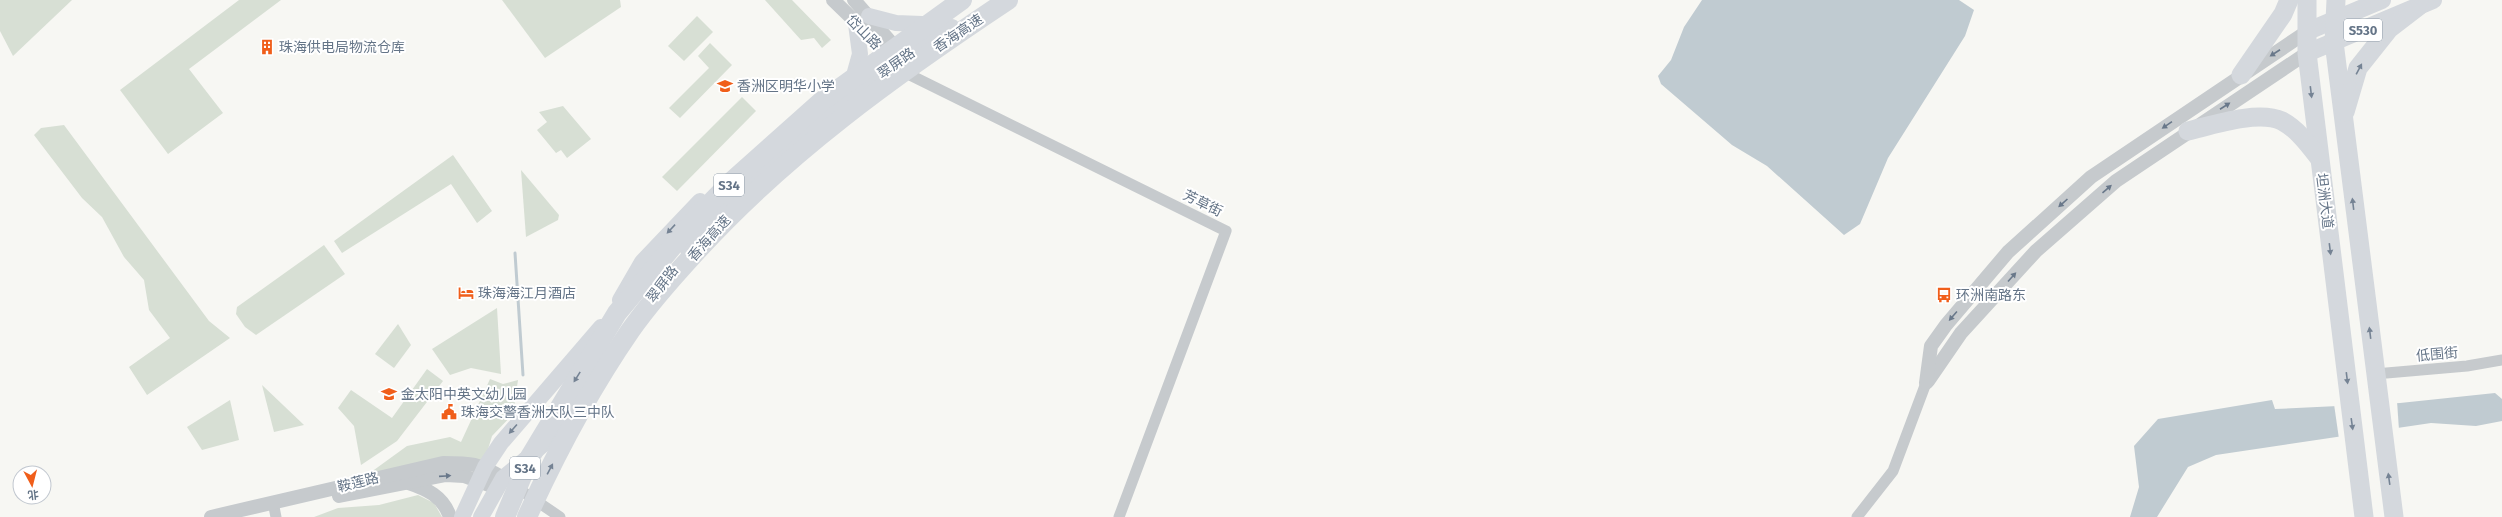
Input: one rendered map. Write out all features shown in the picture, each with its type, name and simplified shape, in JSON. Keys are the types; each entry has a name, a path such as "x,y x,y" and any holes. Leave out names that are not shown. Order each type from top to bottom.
{"highway":[{"name":"香海高速","path":"504,517 530,457 617,313 697,217 730,183 822,101 962,0"},
{"name":"香海高速","path":"527,517 597,382 631,330 678,272 734,210 839,118 932,50 1008,0"},
{"path":"2241,75 2283,14 2289,0"},
{"name":"坦洲大道","path":"2307,0 2307,53 2364,517"},
{"name":"坦洲大道","path":"2336,0 2334,42 2394,517"},
{"path":"2343,119 2358,68 2389,29 2426,3"},
{"path":"2188,131 2240,119 2270,117 2283,121 2303,138 2319,158"}],"main road":[{"name":"翠屏路","path":"462,517 482,474 501,443 611,316 642,262 675,226 743,159 887,46 958,0"},
{"name":"翠屏路","path":"480,517 500,483 557,433 629,326 706,226 770,164 831,112 900,59 996,0"},
{"name":"S530","path":"2308,31 2382,0"},
{"name":"S530","path":"2307,53 2426,3"},
{"path":"869,16 896,23 922,24"},
{"path":"855,72 860,54 856,24"}],"street":[{"name":"岱山路","path":"833,0 856,24 887,46 900,59"},
{"name":"岱山路","path":"854,0 869,16 887,46"},
{"path":"1857,517 1893,471 1926,383 1931,346 1946,325 2008,252 2091,177 2308,31"},
{"path":"1926,383 1961,333 2036,251 2116,181 2188,131 2307,53"},
{"name":"芳草街","path":"900,59 910,75 1226,231 1119,517"},
{"name":"低围街","path":"2375,374 2467,366 2502,360"},
{"name":"鞍莲路","path":"251,517 443,463 471,463 482,474 500,483"},
{"name":"鞍莲路","path":"211,517 274,510 446,475 464,476 482,474"},
{"path":"406,482 429,490 446,505 450,517"},
{"path":"500,483 560,517"}],"shaded area":[{"path":"0,0 72,0 13,56 0,31"},
{"path":"239,0 281,0 189,69 223,113 168,154 120,90"},
{"path":"502,0 620,0 621,7 545,58"},
{"path":"765,0 792,0 831,40 822,48 814,38 801,40"},
{"path":"1702,0 1959,0 1974,10 1965,36 1888,158 1860,224 1844,235 1767,166 1732,145 1661,84 1658,76 1671,60 1684,27"},
{"path":"697,16 713,32 684,61 668,46"},
{"path":"710,43 732,65 680,118 669,108 709,68 698,56"},
{"path":"742,97 756,111 677,191 662,177"},
{"path":"563,106 591,139 567,158 561,150 556,153 537,130 547,122 539,112"},
{"path":"64,125 209,321 230,338 147,395 129,367 170,338 149,310 144,280 124,257 102,217 82,198 34,135 41,128"},
{"path":"453,155 492,211 477,223 451,184 342,253 334,241"},
{"path":"521,170 559,215 558,220 526,237"},
{"path":"324,245 345,274 256,335 245,327 236,314 237,307"},
{"path":"497,308 501,374 471,368 450,375 432,349"},
{"path":"398,324 411,345 394,368 375,354"},
{"path":"427,369 443,381 397,441 361,465 354,426 338,408 351,390 392,418"},
{"path":"490,379 503,384 518,380 513,414 492,436 482,469 356,483 407,446 450,437 461,442"},
{"path":"262,385 304,425 274,432"},
{"path":"2495,393 2502,399 2502,421 2476,426 2431,423 2216,455 2188,467 2157,517 2130,517 2139,487 2134,446 2158,419 2272,400 2275,409 2400,403"},
{"path":"230,400 239,440 202,450 187,427"},
{"path":"418,495 434,503 442,517 314,517 338,508 379,505"}],"pier":[{"path":"2397,401 2399,430 2339,439 2334,404"}],"waterway":[{"path":"515,253 523,375"}],"place":[{"name":"珠海供电局物流仓库","path":"267,47"},
{"name":"香洲区明华小学","path":"725,86"},
{"name":"珠海海江月酒店","path":"466,293"},
{"name":"环洲南路东","path":"1944,295"},
{"name":"金太阳中英文幼儿园","path":"389,394"},
{"name":"珠海交警香洲大队三中队","path":"449,412"}]}
